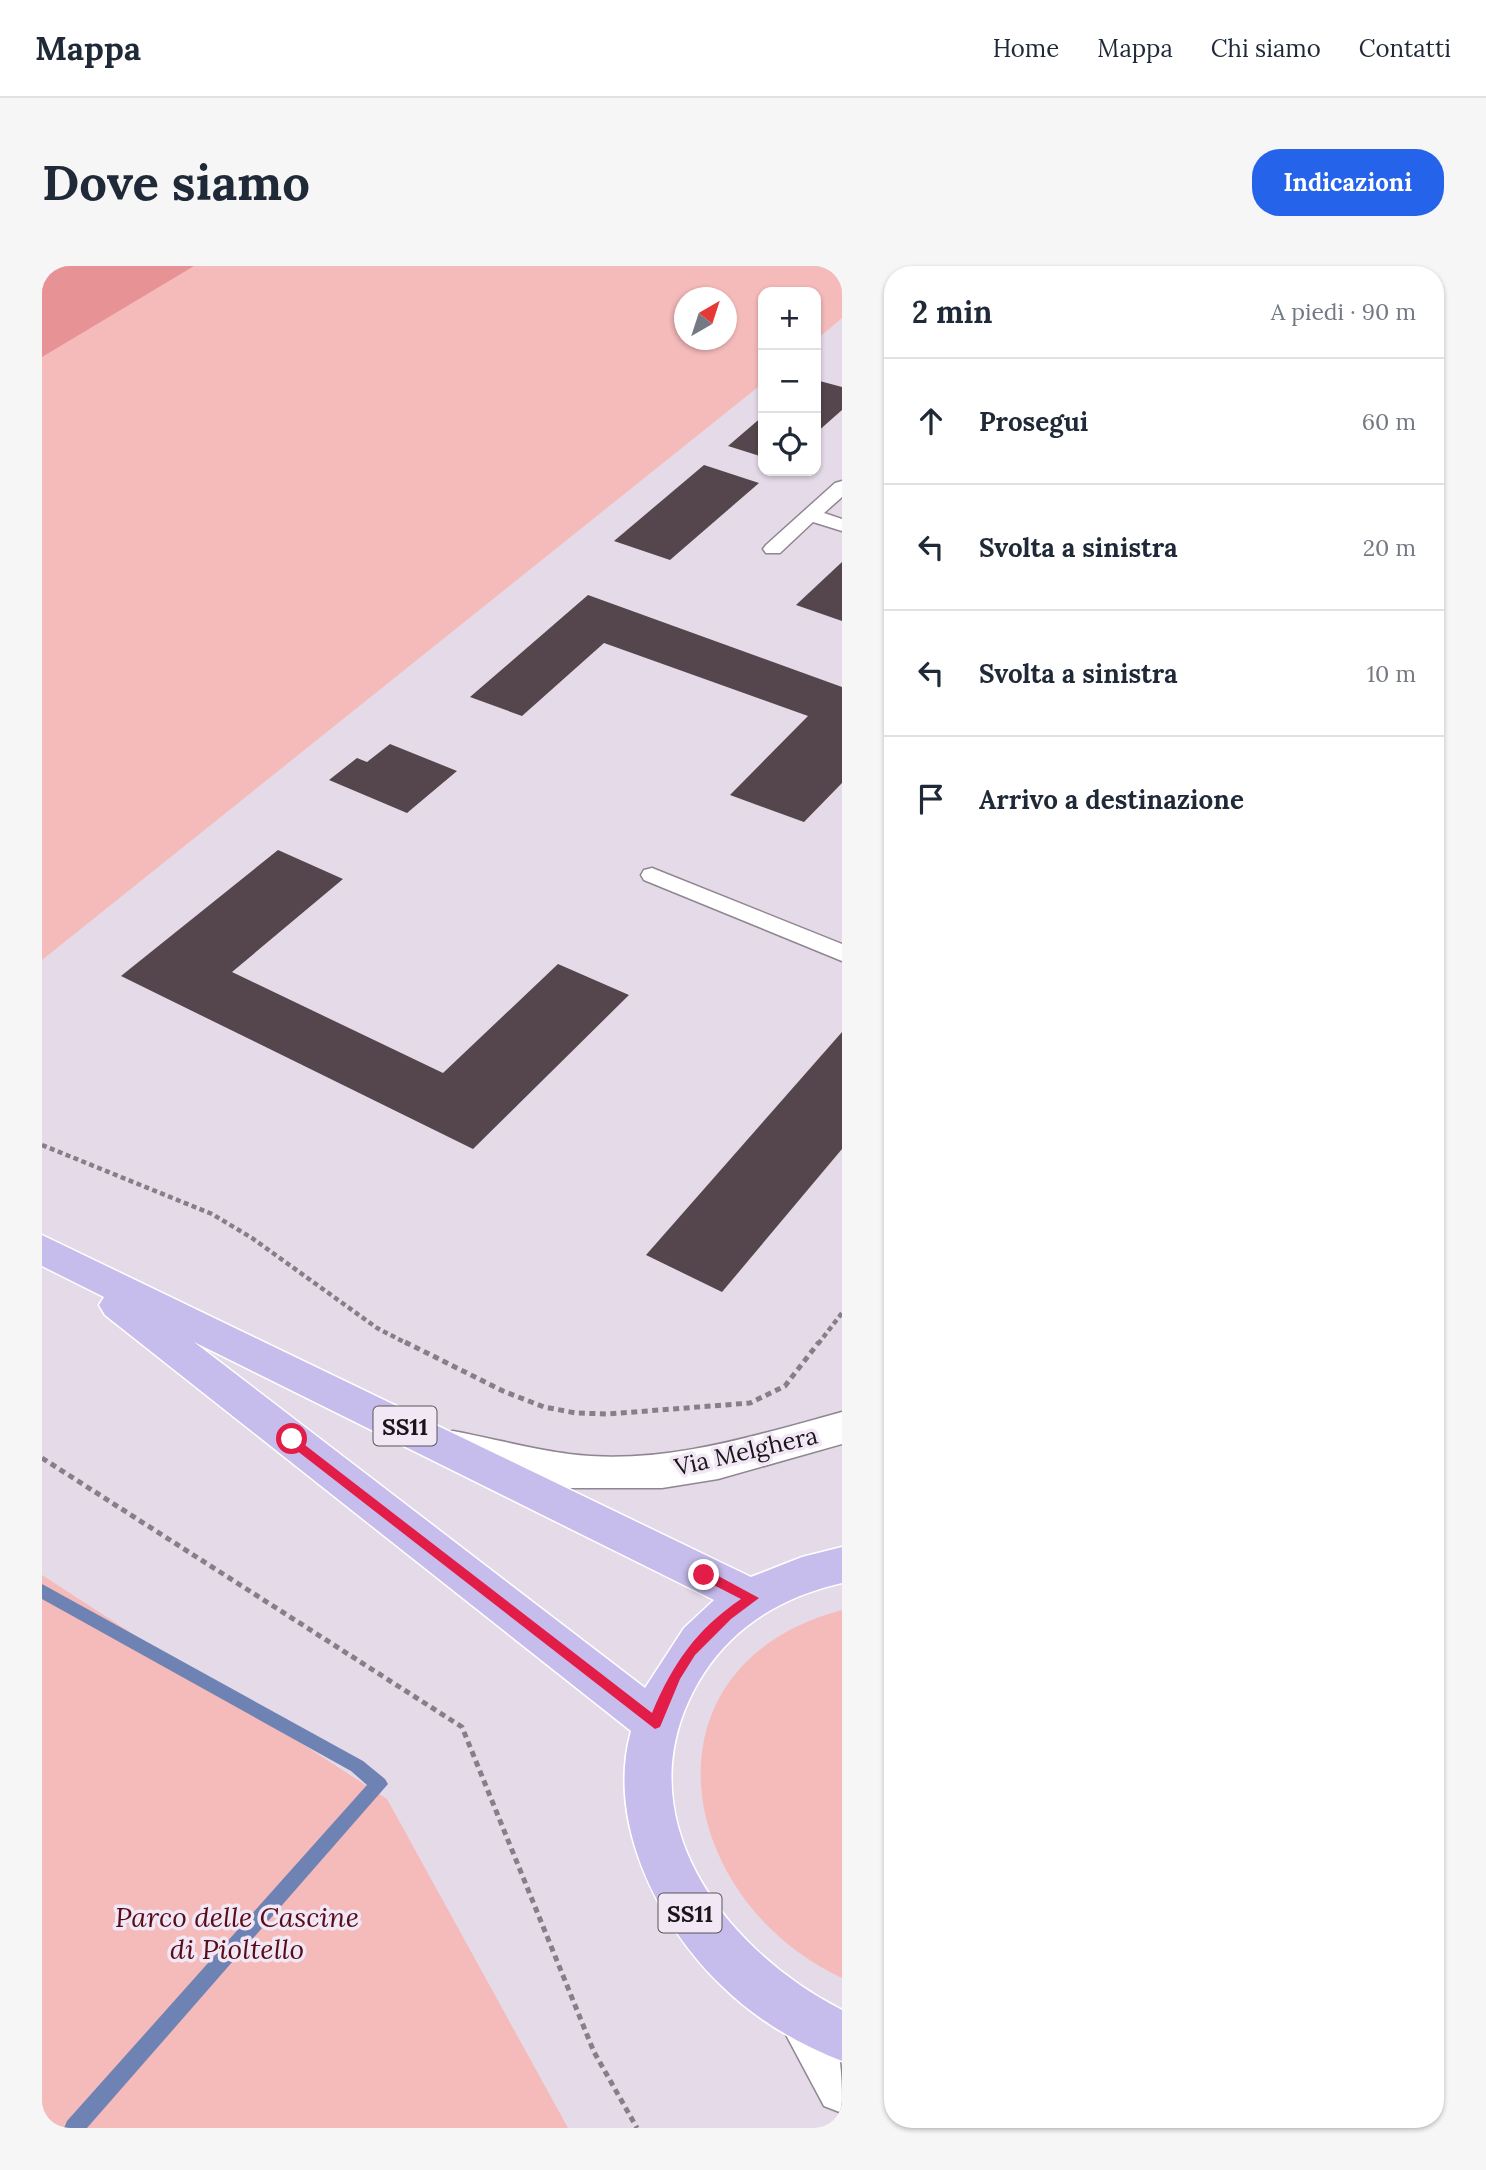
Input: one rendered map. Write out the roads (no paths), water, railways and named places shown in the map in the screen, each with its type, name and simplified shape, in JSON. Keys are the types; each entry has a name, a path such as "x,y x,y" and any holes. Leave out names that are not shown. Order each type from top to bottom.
{"main road":[{"name":"SS11","path":"49,1253 752,1598"},
{"name":"SS11","path":"49,1253 655,1723"},
{"name":"SS11","path":"822,2028 734,1967 698,1926 662,1859 649,1800 649,1755 655,1723 674,1676 691,1651 727,1615 752,1598 796,1577 840,1561"}],"street":[{"name":"Via Melghera","path":"442,1445 570,1471 662,1471 718,1461 842,1428"},
{"path":"822,2028 842,2088"}],"lane":[{"path":"773,549 842,486"},
{"path":"810,514 842,525"},
{"path":"652,875 842,954"}],"waterway":[{"path":"42,1591 357,1766 379,1784 74,2128"}],"park label":[{"name":"Parco delle Cascine di Pioltello","path":"237,1933"}]}
